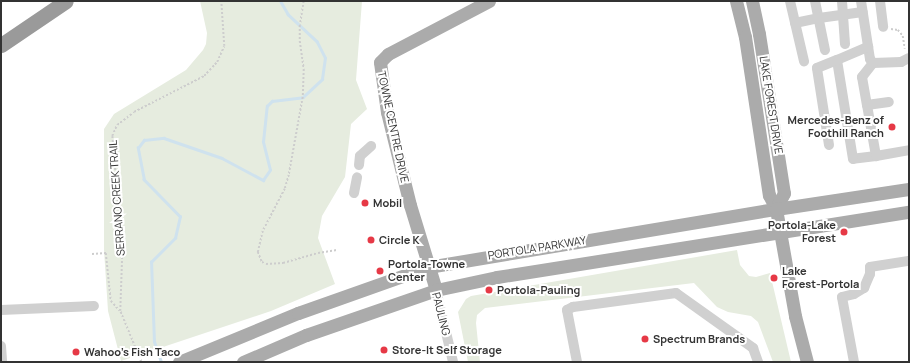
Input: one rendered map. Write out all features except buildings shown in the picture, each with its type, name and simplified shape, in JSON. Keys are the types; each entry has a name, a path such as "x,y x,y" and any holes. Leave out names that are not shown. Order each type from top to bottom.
{"highway":[{"path":"1,37 65,1"},
{"path":"1,45 65,1"}],"main road":[{"name":"TOWNE CENTRE DRIVE","path":"428,267 412,214 387,112 380,62 388,54 489,1"},
{"name":"LAKE FOREST DRIVE","path":"736,1 745,37 770,195 776,209 795,316 807,362"},
{"name":"LAKE FOREST DRIVE","path":"752,1 759,34 784,192 776,209"},
{"name":"PORTOLA PARKWAY","path":"179,362 298,313 428,267 776,209 909,189"},
{"name":"PORTOLA PARKWAY","path":"243,362 306,336 436,290 497,277 909,212"},
{"name":"PAULING","path":"428,267 436,290"}],"street":[{"path":"790,1 804,61"},
{"path":"815,1 825,50"},
{"path":"842,1 845,44"},
{"path":"861,1 870,59 873,63"},
{"path":"880,1 883,27"},
{"path":"795,24 819,18 863,12"},
{"path":"829,145 817,68 868,47"},
{"path":"876,156 862,77 873,63 901,62 907,55"},
{"path":"837,60 853,159 909,150"},
{"path":"867,105 889,102"},
{"path":"359,165 360,156 371,146"},
{"path":"354,193 356,177"},
{"path":"854,362 842,297 854,294 864,288 870,274 870,267 909,261"},
{"name":"PAULING","path":"436,290 453,362"},
{"path":"577,362 567,310 573,307 676,293 753,348 758,362"},
{"path":"1,310 94,306"},
{"path":"1,346 2,362"}],"path":[{"name":"SERRANO CREEK TRAIL","path":"120,311 122,254 112,136 117,125 134,112 204,76 217,62 224,46 221,1"},
{"path":"304,1 300,25 300,41 304,69 303,97 289,175 285,189 263,231 258,252 262,262 266,264 283,263 318,253 337,250"},
{"path":"883,27 898,30 903,36 907,55"},
{"name":"SERRANO CREEK TRAIL","path":"92,254 106,252 111,301 120,311 141,362"}],"shaded area":[{"path":"200,1 362,1 356,80 367,109 351,124 345,177 322,216 318,238 335,284 271,311 121,361 108,311 104,250 104,129 114,114 186,70 203,50 206,44 207,33"},
{"path":"737,250 740,265 749,276 756,277 770,273 791,362 773,362 758,322 751,316 728,312 717,307 694,283 485,308 477,315 476,323 480,362 468,362 458,312 466,299 471,296"}],"waterway":[{"path":"161,362 154,342 151,262 175,238 180,217 144,180 138,148 144,140 164,138 222,158 263,180 270,170 263,142 267,106 272,101 303,97 322,79 325,58 317,42 288,15 280,1"}],"place":[{"name":"Mercedes-Benz of Foothill Ranch","path":"892,127"},
{"name":"Mobil","path":"365,203"},
{"name":"Portola-Lake Forest","path":"844,232"},
{"name":"Circle K","path":"371,240"},
{"name":"Portola-Towne Center","path":"380,271"},
{"name":"Lake Forest-Portola","path":"774,278"},
{"name":"Portola-Pauling","path":"489,290"},
{"name":"Spectrum Brands","path":"645,339"},
{"name":"Store-It Self Storage","path":"384,350"},
{"name":"Wahoo's Fish Taco","path":"76,352"}]}
